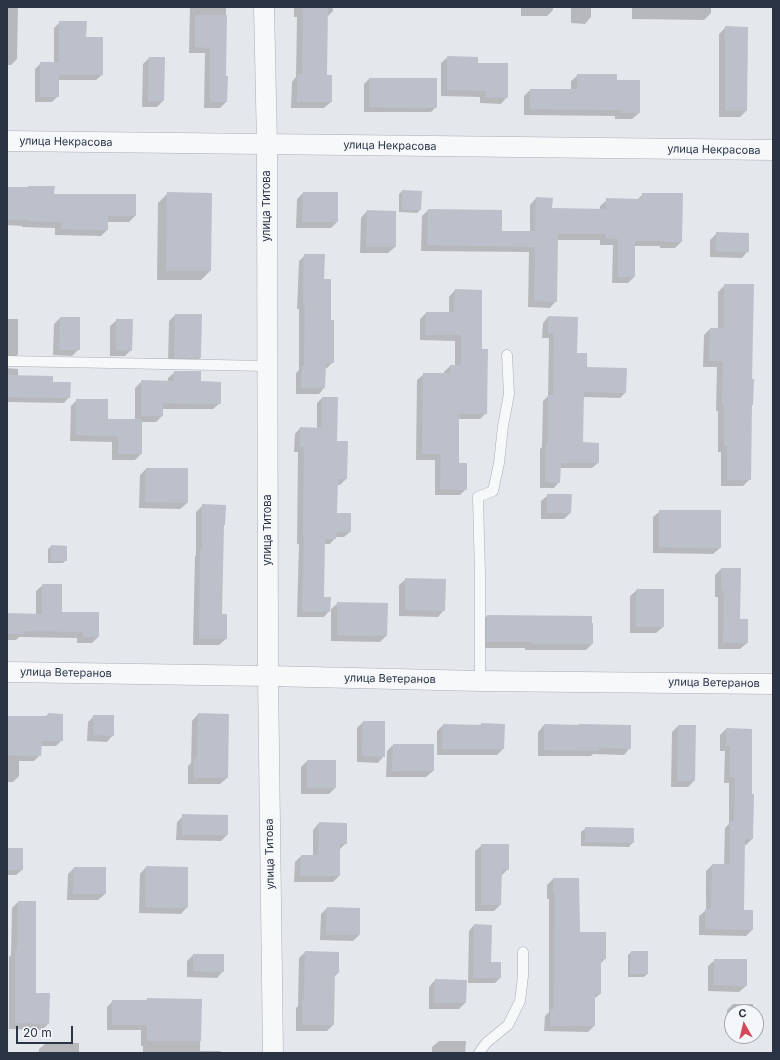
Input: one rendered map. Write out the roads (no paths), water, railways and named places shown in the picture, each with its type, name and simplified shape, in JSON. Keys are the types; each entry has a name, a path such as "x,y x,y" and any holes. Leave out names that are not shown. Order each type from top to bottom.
{"street":[{"name":"улица Титова","path":"264,7 267,144 268,676 273,1053"},
{"name":"улица Некрасова","path":"7,141 773,150"},
{"name":"улица Ветеранов","path":"7,672 480,681 773,684"}],"lane":[{"path":"480,681 478,497 493,491 499,463 503,426 509,394 508,355"},
{"path":"7,361 268,366"},
{"path":"479,1053 486,1043 508,1025 520,1001 523,976 523,952"}]}
